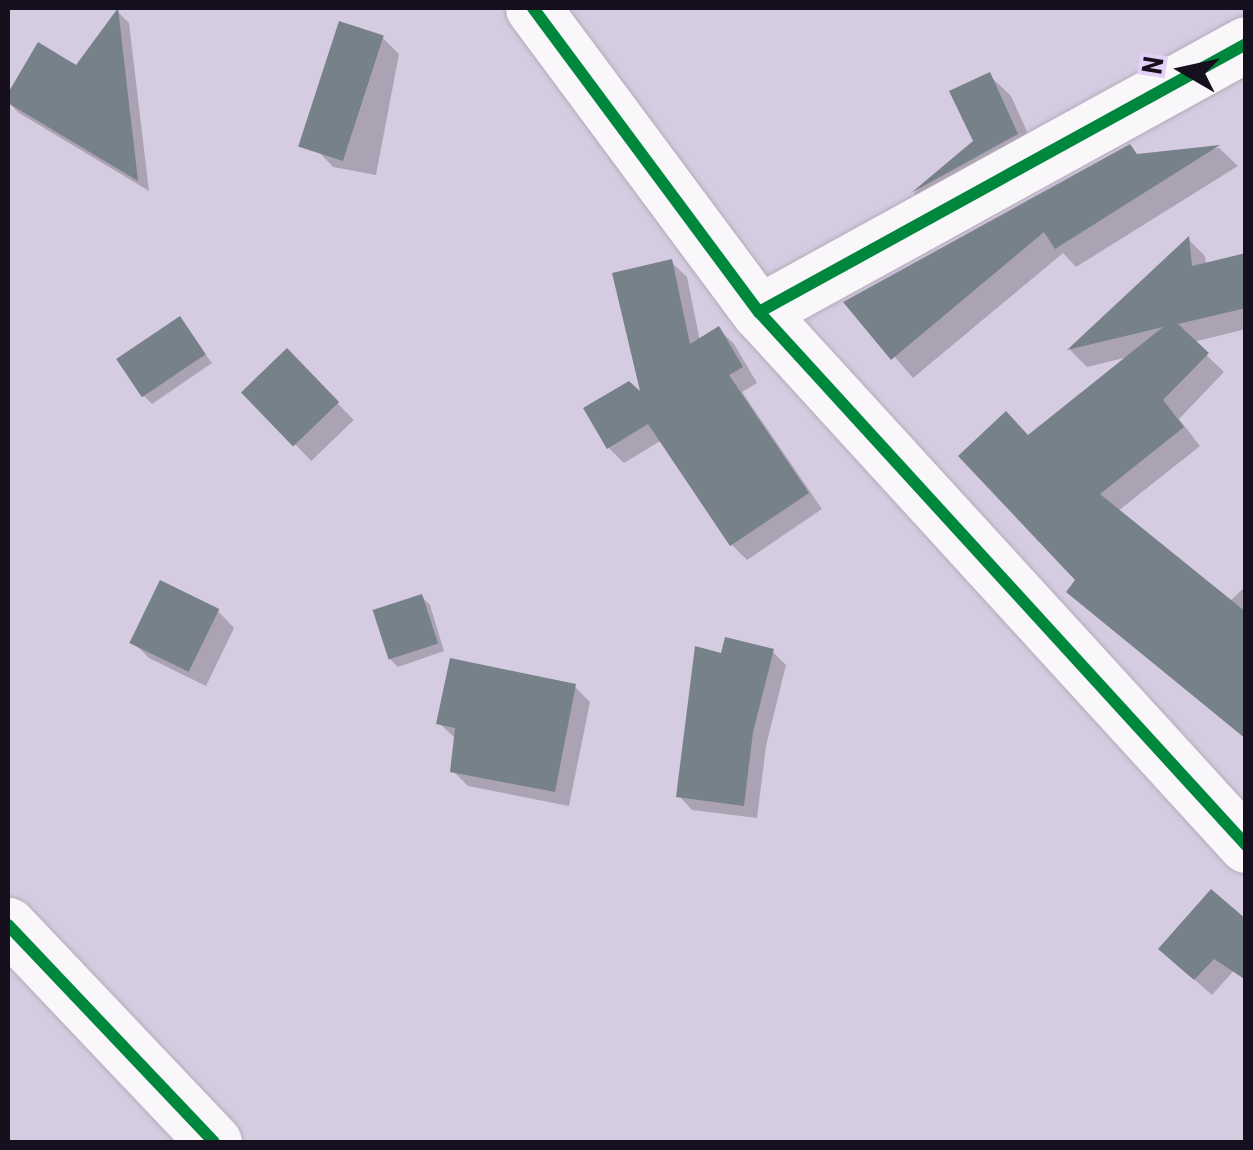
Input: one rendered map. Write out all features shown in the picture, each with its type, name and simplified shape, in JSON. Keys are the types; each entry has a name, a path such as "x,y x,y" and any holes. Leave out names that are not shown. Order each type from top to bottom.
{"street":[{"path":"533,8 759,312 1246,845"},
{"path":"759,312 1246,44"},
{"path":"8,925 214,1142"}],"building":[{"path":"118,8 138,181 8,103 8,93 38,42 76,65"},
{"path":"339,21 384,36 343,161 298,147"},
{"path":"990,72 1018,134 911,193 973,141 949,91"},
{"path":"1130,144 1137,154 1220,145 1055,249 1044,232 891,360 843,302"},
{"path":"1189,236 1192,266 1246,253 1246,308 1178,324 1209,353 1163,400 1184,427 1100,494 1246,612 1246,739 1066,592 1075,580 958,456 1006,411 1028,435 1163,327 1067,350"},
{"path":"672,259 690,344 719,326 743,367 729,375 809,493 730,546 648,424 607,449 583,408 629,381 640,391 612,273"},
{"path":"180,316 206,354 142,397 116,359"},
{"path":"287,348 339,402 293,446 241,392"},
{"path":"160,580 219,609 189,672 129,643"},
{"path":"422,594 438,643 389,660 373,610"},
{"path":"725,637 774,649 753,732 744,806 676,797 695,646 721,653"},
{"path":"450,658 576,684 555,792 450,772 455,728 436,724"},
{"path":"1211,889 1246,919 1246,980 1214,959 1194,980 1158,949"}],"cycle path":[{"path":"533,8 759,312 1246,845"},
{"path":"759,312 1246,44"},
{"path":"8,925 214,1142"}]}
